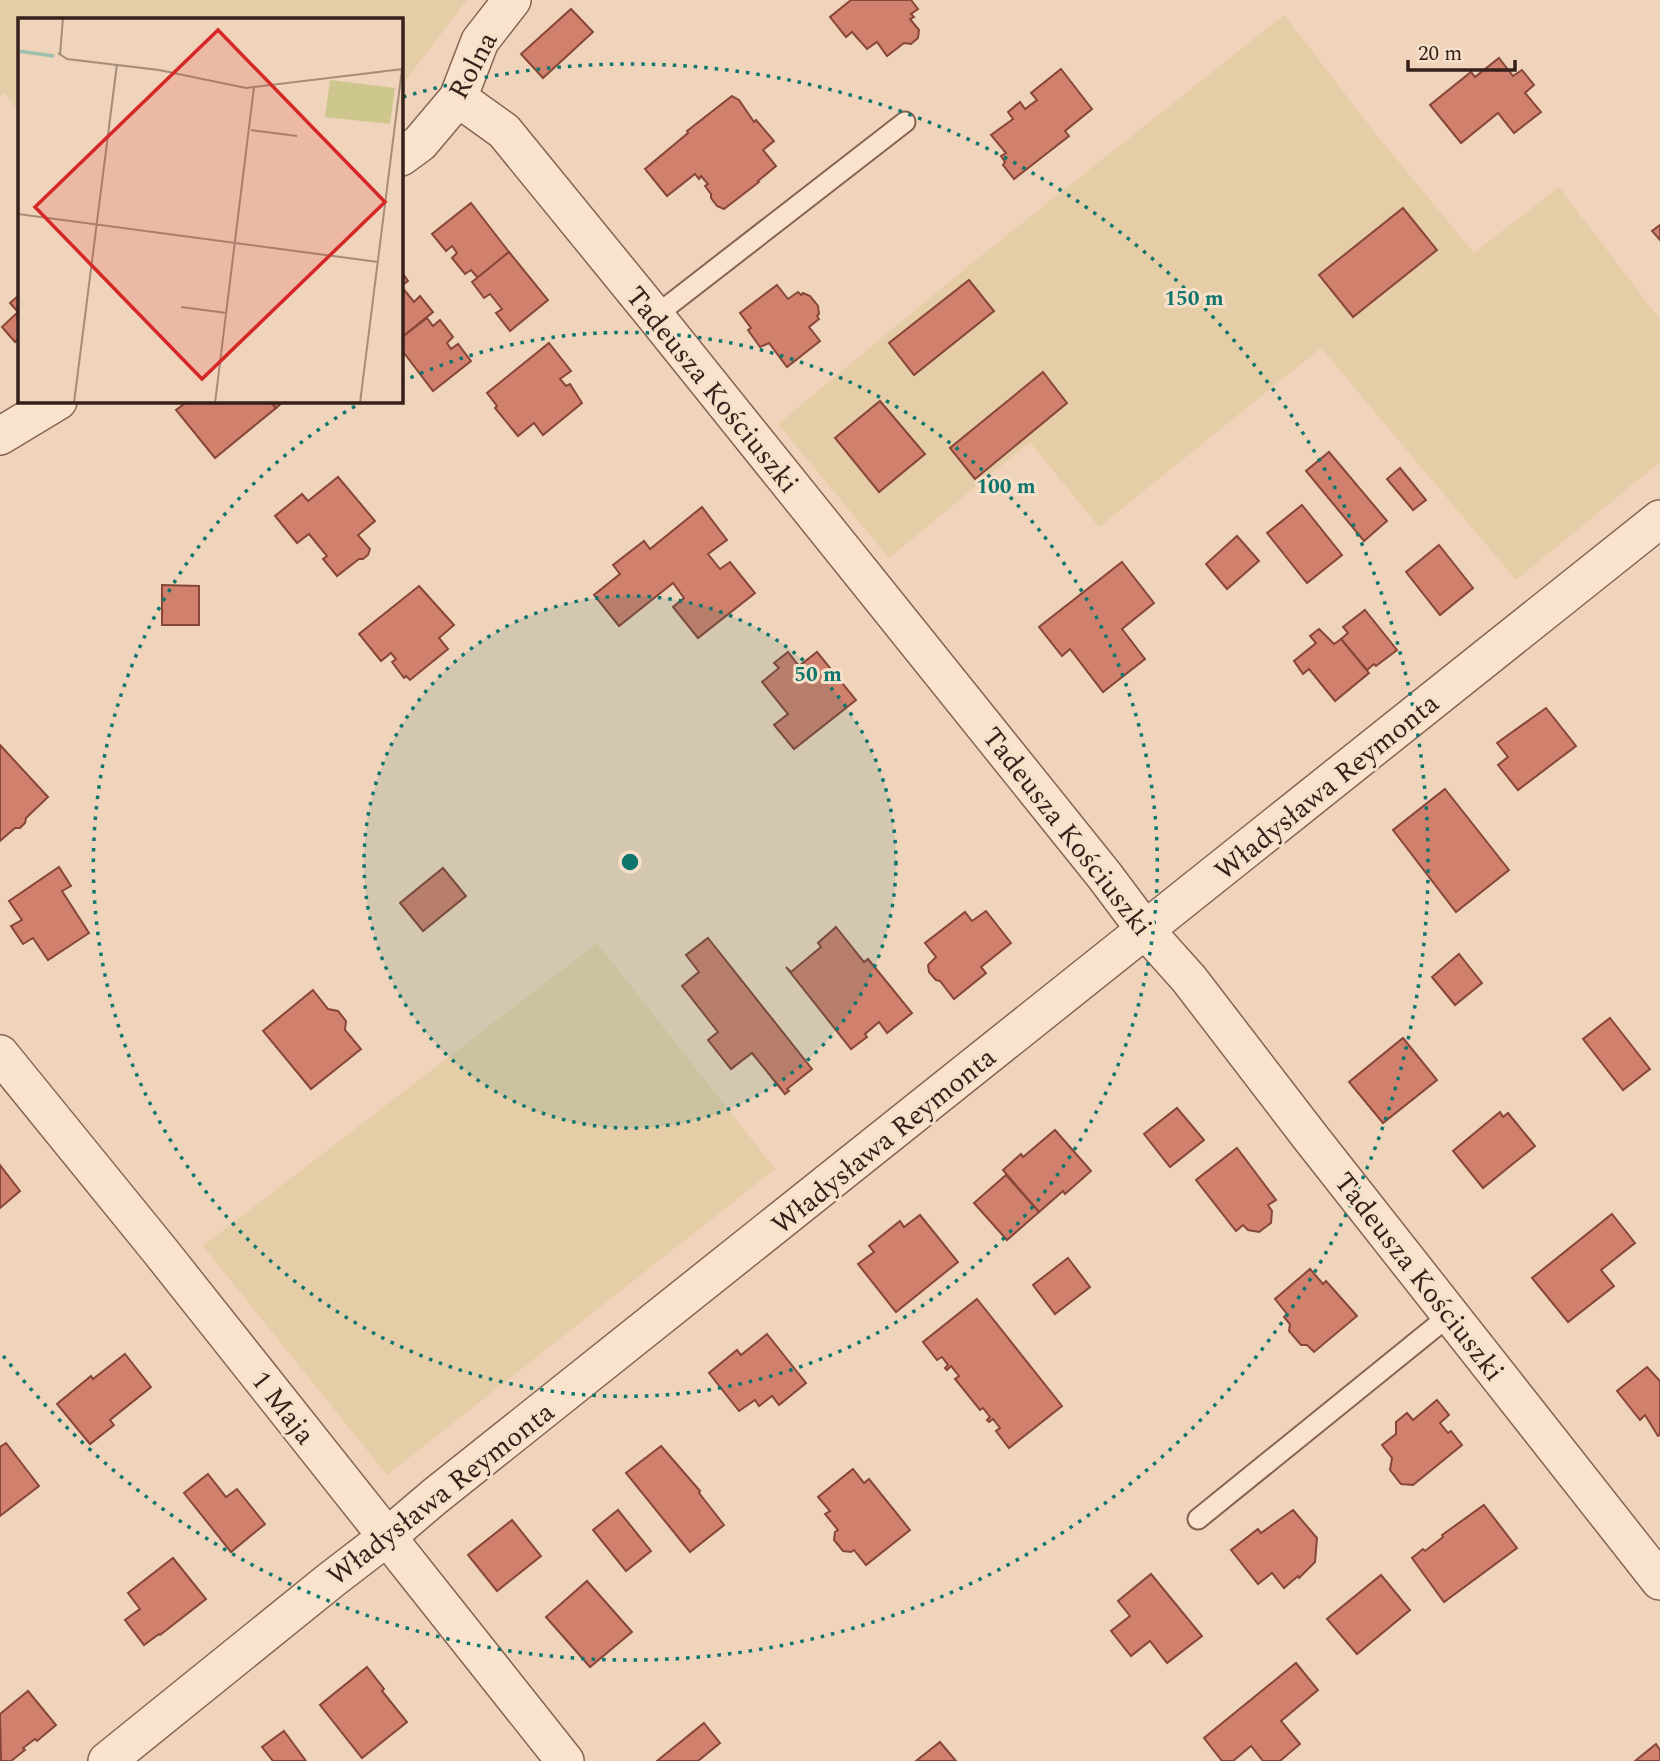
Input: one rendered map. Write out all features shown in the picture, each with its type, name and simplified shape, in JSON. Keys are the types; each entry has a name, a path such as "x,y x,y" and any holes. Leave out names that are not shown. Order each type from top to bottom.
{"street":[{"name":"Rolna","path":"402,156 420,143 458,98 480,41 512,0"},
{"name":"Tadeusza Kościuszki","path":"458,98 504,131 655,316 1104,875 1146,931 1189,979 1660,1581"},
{"path":"0,436 50,406"},
{"name":"Władysława Reymonta","path":"107,1761 1660,519"},
{"name":"1 Maja","path":"0,1054 161,1252 565,1761"}],"lane":[{"path":"655,316 905,122"},
{"path":"1198,1519 1450,1315"}],"shaded area":[{"path":"0,0 467,0 402,85 402,18 18,18 18,110 4,93 0,96"},
{"path":"1284,15 1379,138 1474,253 1559,187 1660,320 1660,462 1516,580 1321,348 1099,527 1030,442 889,558 778,424 977,259"},
{"path":"597,943 775,1169 387,1475 203,1246"}],"building":[{"path":"851,0 911,0 918,9 911,14 914,17 910,19 919,30 918,38 911,44 904,43 887,56 877,42 867,49 852,32 846,37 830,17"},
{"path":"571,9 593,32 543,78 521,54"},
{"path":"1499,58 1513,76 1522,70 1534,85 1525,93 1541,112 1514,133 1498,113 1461,143 1430,105 1471,72 1475,77"},
{"path":"1061,69 1092,109 1065,131 1069,136 1014,179 1003,165 1005,162 1001,156 1006,153 991,135 1013,119 1008,112 1020,102 1025,109 1037,100 1031,93"},
{"path":"732,96 739,100 754,122 756,120 774,141 763,150 776,166 724,209 717,206 711,198 705,186 708,184 695,174 667,196 645,169 688,133 687,131"},
{"path":"471,203 509,252 478,278 471,270 465,274 452,258 457,253 452,246 446,251 432,234"},
{"path":"1403,208 1437,250 1353,317 1319,275"},
{"path":"1660,225 1660,240 1652,231"},
{"path":"509,252 548,300 510,331 496,313 502,309 490,294 484,298 472,282"},
{"path":"402,272 408,281 402,285"},
{"path":"969,280 994,311 914,375 889,343"},
{"path":"777,285 788,299 798,292 810,296 818,306 819,314 819,319 809,327 820,341 787,367 769,343 760,347 740,313"},
{"path":"402,287 414,302 420,296 433,312 402,337"},
{"path":"18,296 18,312 10,303"},
{"path":"18,312 18,339 15,342 2,327"},
{"path":"427,318 433,326 440,320 453,337 447,343 451,349 458,344 471,361 433,391 402,350 402,337"},
{"path":"549,343 571,371 560,379 566,386 570,384 582,403 543,435 534,423 518,436 495,408 497,406 487,393"},
{"path":"1043,372 1067,403 975,479 950,448"},
{"path":"880,401 925,454 879,492 835,438"},
{"path":"187,402 271,402 276,408 215,458 176,410"},
{"path":"271,402 283,402 276,408"},
{"path":"1329,452 1387,521 1364,541 1306,471"},
{"path":"1400,468 1426,500 1413,510 1387,479"},
{"path":"338,477 375,521 358,535 370,549 368,555 337,576 323,559 327,556 309,534 297,543 275,516 302,494 308,501"},
{"path":"1302,505 1342,555 1307,583 1267,533"},
{"path":"702,507 727,540 708,554 720,569 730,562 755,593 698,638 673,607 684,598 673,583 619,626 594,595 620,574 613,565 644,541 650,549"},
{"path":"1237,536 1259,561 1227,589 1206,564"},
{"path":"1439,545 1473,588 1440,615 1406,572"},
{"path":"1122,562 1154,603 1122,629 1145,659 1103,692 1070,649 1062,656 1039,627"},
{"path":"162,585 199,586 199,625 162,625"},
{"path":"419,586 454,625 439,638 448,649 410,680 406,676 404,678 392,662 396,659 391,653 381,661 359,634"},
{"path":"1365,610 1397,650 1367,670 1341,639 1348,633 1343,627"},
{"path":"1319,629 1334,644 1341,639 1369,673 1335,701 1309,669 1303,674 1294,661 1316,643 1310,636"},
{"path":"788,652 799,666 817,652 856,700 794,749 774,725 788,714 762,682 779,668 774,663"},
{"path":"1546,708 1576,746 1518,790 1498,765 1508,757 1497,743"},
{"path":"0,745 48,797 26,818 20,828 15,828 0,841"},
{"path":"1445,789 1509,870 1456,912 1393,830"},
{"path":"59,867 71,886 62,891 89,933 48,960 33,938 23,944 11,926 22,920 9,901"},
{"path":"443,868 466,896 423,931 400,903"},
{"path":"986,911 1011,943 981,967 986,973 954,999 929,972 928,965 936,957 925,943 965,912 972,921"},
{"path":"836,927 864,962 868,959 912,1013 887,1033 879,1022 865,1034 867,1037 851,1049 786,967 791,972 821,947 818,943"},
{"path":"708,938 812,1069 787,1089 789,1091 785,1094 752,1053 731,1069 708,1040 718,1032 682,986 699,972 686,955"},
{"path":"1459,954 1482,983 1455,1005 1432,977"},
{"path":"313,990 328,1009 338,1011 346,1021 345,1030 361,1049 311,1089 263,1031"},
{"path":"1610,1018 1650,1069 1623,1090 1583,1039"},
{"path":"1403,1038 1437,1080 1383,1123 1349,1082"},
{"path":"1177,1108 1204,1140 1170,1167 1144,1134"},
{"path":"1500,1112 1503,1117 1508,1113 1535,1146 1483,1188 1453,1151"},
{"path":"1055,1130 1091,1171 1039,1212 1003,1170"},
{"path":"1237,1148 1276,1200 1268,1205 1272,1211 1271,1223 1259,1232 1248,1230 1243,1225 1236,1231 1196,1180"},
{"path":"0,1165 20,1191 0,1208"},
{"path":"1006,1175 1039,1212 1007,1240 974,1203"},
{"path":"1612,1214 1635,1243 1601,1270 1614,1286 1568,1322 1532,1278"},
{"path":"920,1215 958,1262 896,1312 858,1264 874,1252 869,1246 900,1221 904,1227"},
{"path":"1068,1258 1090,1287 1055,1314 1033,1285"},
{"path":"1310,1269 1323,1284 1326,1281 1357,1316 1314,1352 1307,1345 1301,1345 1289,1331 1290,1324 1284,1317 1287,1314 1275,1299"},
{"path":"977,1299 1062,1406 1009,1448 996,1431 1000,1428 993,1419 989,1422 987,1420 990,1417 983,1408 980,1410 955,1379 959,1376 951,1366 947,1370 945,1368 948,1365 942,1357 937,1360 923,1342"},
{"path":"767,1334 806,1383 779,1405 772,1396 759,1406 755,1400 739,1411 709,1373 737,1350 741,1355"},
{"path":"125,1354 151,1387 110,1420 114,1425 90,1444 57,1404 91,1376 93,1379"},
{"path":"1647,1367 1660,1381 1658,1436 1645,1415 1640,1420 1617,1391"},
{"path":"1437,1400 1449,1415 1440,1423 1448,1433 1451,1431 1462,1445 1413,1485 1401,1484 1390,1470 1392,1458 1382,1445 1396,1434 1396,1422 1407,1413 1413,1420"},
{"path":"6,1443 39,1486 0,1516 0,1447"},
{"path":"661,1446 700,1491 724,1525 690,1552 626,1473"},
{"path":"853,1469 864,1483 869,1479 910,1530 866,1565 854,1550 843,1551 834,1540 838,1530 825,1514 830,1511 818,1497"},
{"path":"208,1474 226,1497 237,1489 265,1524 231,1552 184,1493"},
{"path":"1484,1505 1517,1548 1444,1602 1412,1558"},
{"path":"618,1510 651,1551 626,1571 593,1530"},
{"path":"1293,1510 1317,1538 1315,1562 1284,1588 1272,1573 1258,1584 1231,1550 1258,1529 1261,1533"},
{"path":"512,1520 541,1556 497,1591 468,1555"},
{"path":"173,1558 206,1599 144,1645 125,1620 140,1609 128,1593"},
{"path":"1151,1574 1202,1636 1167,1663 1150,1641 1131,1656 1111,1631 1130,1616 1118,1601"},
{"path":"1381,1575 1410,1610 1357,1654 1327,1619"},
{"path":"587,1581 632,1632 590,1667 546,1617"},
{"path":"1296,1663 1318,1690 1281,1721 1300,1744 1280,1761 1263,1761 1251,1746 1233,1761 1222,1761 1204,1738"},
{"path":"367,1667 407,1722 362,1758 320,1705"},
{"path":"28,1691 56,1725 37,1741 35,1739 23,1748 25,1750 11,1761 1,1761 0,1714"},
{"path":"704,1723 720,1743 698,1761 657,1761"},
{"path":"284,1731 306,1761 273,1761 262,1747"},
{"path":"940,1742 956,1761 916,1761"},
{"path":"1656,1744 1660,1750 1660,1761 1635,1761"}]}
